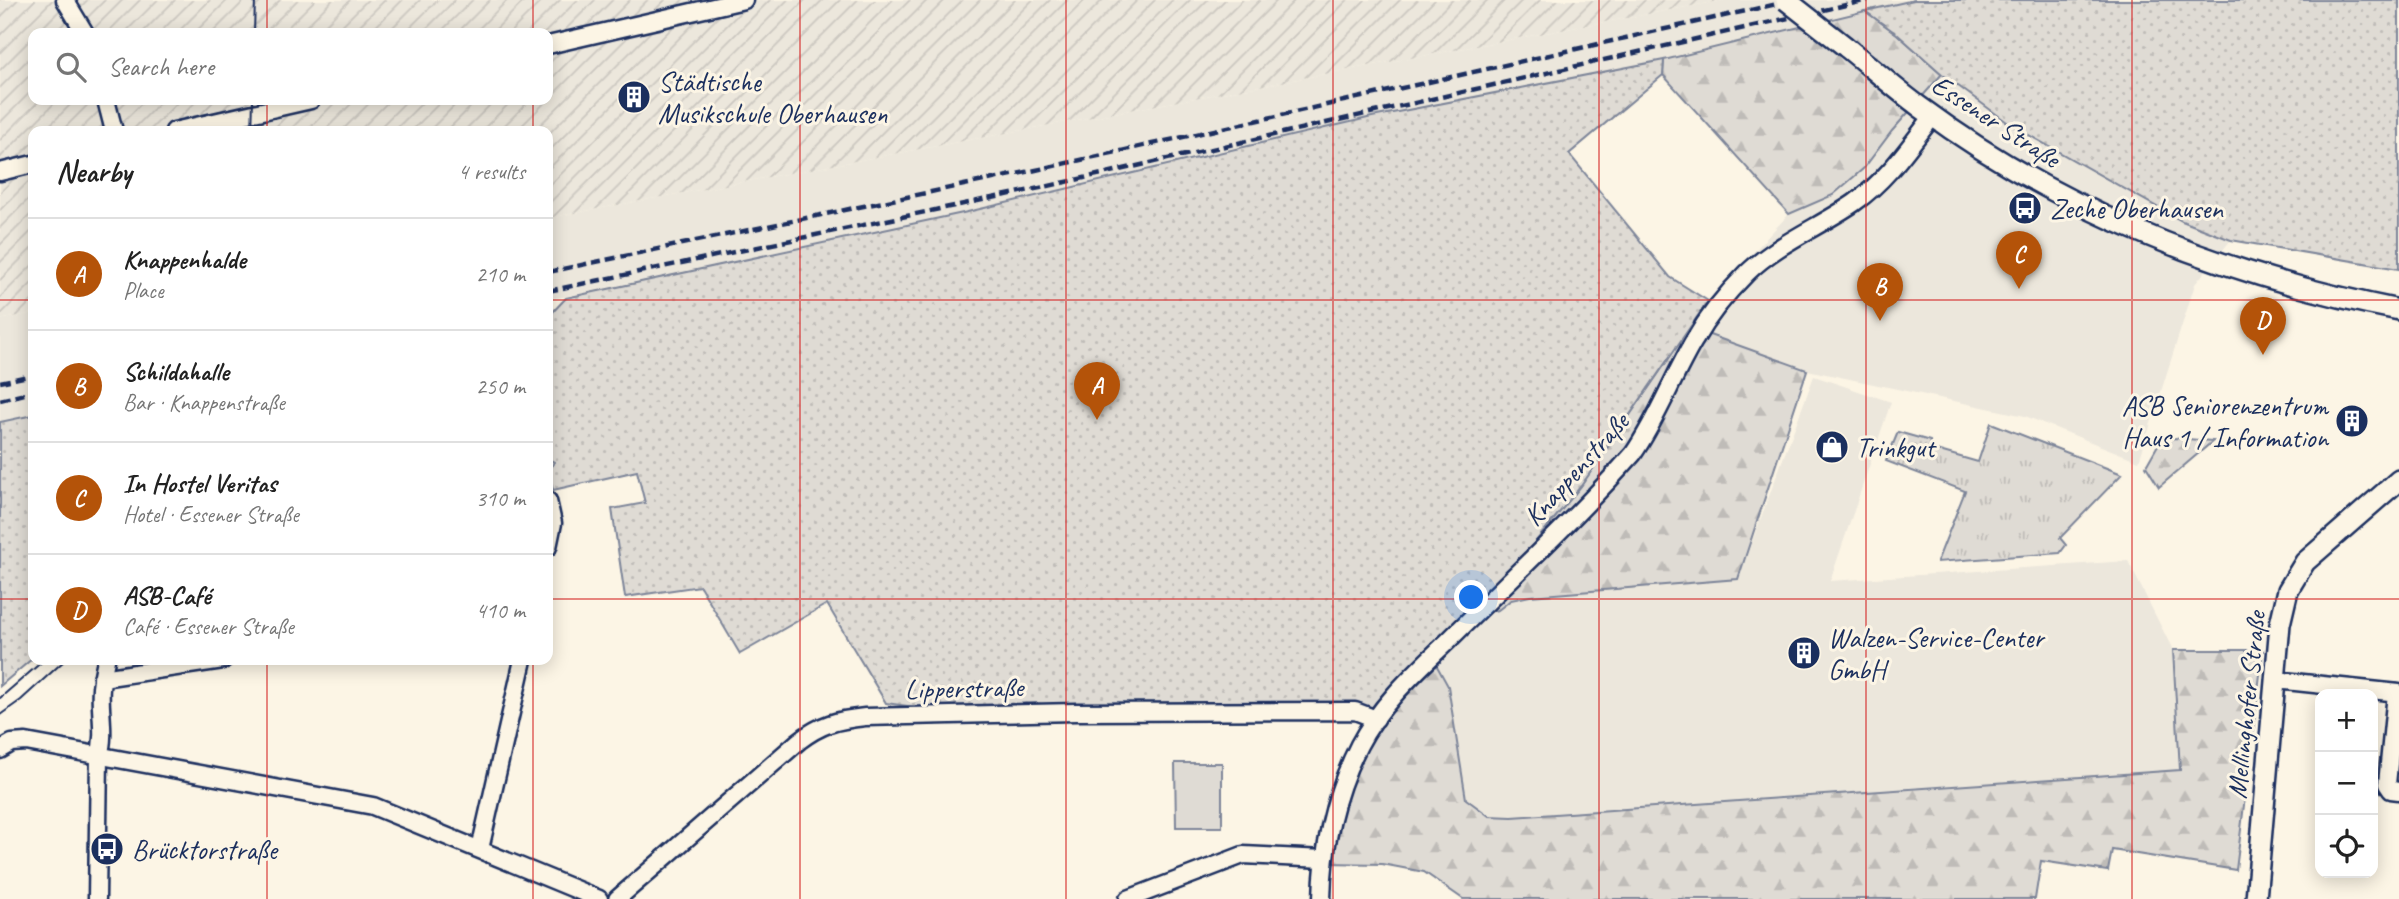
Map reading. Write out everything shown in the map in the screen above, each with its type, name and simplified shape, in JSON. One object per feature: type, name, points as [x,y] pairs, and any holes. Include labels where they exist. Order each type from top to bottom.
[{"type":"main road","name":"Essener Straße","points":[[1786,0],[1933,116],[2037,182],[2083,206],[2193,255],[2302,289],[2399,310]]},
{"type":"main road","name":"Mellinghofer Straße","points":[[2256,899],[2282,608],[2294,576],[2314,553],[2399,480]]},
{"type":"street","points":[[65,0],[82,28]]},
{"type":"street","points":[[553,44],[744,0]]},
{"type":"street","points":[[107,105],[113,126]]},
{"type":"street","points":[[196,126],[289,105]]},
{"type":"street","name":"Knappenstraße","points":[[1322,899],[1324,859],[1331,820],[1342,783],[1359,745],[1376,719],[1425,662],[1633,454],[1706,321],[1747,273],[1788,241],[1854,203],[1876,186],[1933,116]]},
{"type":"street","points":[[0,172],[28,165]]},
{"type":"street","points":[[97,899],[92,755],[102,744],[101,700],[105,665]]},
{"type":"street","points":[[102,678],[189,665]]},
{"type":"street","points":[[480,849],[522,665]]},
{"type":"street","points":[[2275,680],[2398,693],[2387,784],[2391,790],[2399,792]]},
{"type":"street","name":"Lipperstraße","points":[[617,899],[799,741],[817,728],[840,720],[865,717],[1076,712],[1355,711],[1376,719]]},
{"type":"street","points":[[0,750],[12,743],[26,742],[373,806],[599,899]]},
{"type":"street","points":[[1136,897],[1244,855],[1324,859]]},
{"type":"shaded area","points":[[0,0],[1724,0],[553,217],[553,126],[28,126],[28,314],[0,320]]},
{"type":"shaded area","points":[[1724,0],[1914,0],[1664,60],[1372,117],[963,213],[553,299],[553,217]]},
{"type":"shaded area","points":[[1942,74],[2011,125],[2182,221],[2231,240],[2195,284],[2139,461],[2025,416],[1807,370],[1690,328],[1708,301],[1789,214],[1808,205],[1865,168],[1892,131]]},
{"type":"shaded area","points":[[28,314],[28,416],[0,422],[0,320]]},
{"type":"shaded area","points":[[1814,376],[1891,402],[1830,581],[2128,561],[2173,650],[2180,770],[1512,817],[1489,816],[1466,799],[1448,686],[1432,657],[1471,615],[1498,610],[1511,600],[1530,596],[1738,579]]},
{"type":"green space","points":[[1914,0],[2399,0],[2399,269],[2231,240],[2182,221],[2011,125],[1942,74],[1897,34],[1865,11]]},
{"type":"green space","points":[[1865,11],[1897,34],[1942,74],[1864,168],[1833,195],[1789,214],[1663,75],[1664,60]]},
{"type":"green space","points":[[1664,60],[1663,75],[1569,154],[1670,277],[1708,301],[1581,486],[1527,552],[1376,717],[971,715],[886,703],[827,604],[740,654],[700,586],[625,597],[612,509],[645,503],[637,471],[553,490],[553,312],[566,298],[963,213],[1372,117]]},
{"type":"green space","points":[[1690,328],[1807,370],[1738,579],[1530,596],[1511,600],[1498,610],[1471,615],[1581,486]]},
{"type":"green space","points":[[28,416],[28,662],[0,686],[0,422]]},
{"type":"green space","points":[[1991,423],[2122,474],[2060,538],[2066,545],[2060,553],[1937,562],[1965,491],[1886,461],[1898,432],[1930,441],[1929,448],[1978,462]]},
{"type":"green space","points":[[2174,438],[2213,441],[2159,487],[2146,466],[2159,443]]},
{"type":"green space","points":[[2173,650],[2263,650],[2236,870],[2112,850],[2108,871],[2041,861],[2035,899],[1463,899],[1424,872],[1382,864],[1326,863],[1354,756],[1432,657],[1448,686],[1466,799],[1489,816],[1512,817],[2180,770]]},
{"type":"green space","points":[[1175,763],[1222,763],[1222,827],[1176,827]]},
{"type":"tram line","points":[[254,28],[255,0]]},
{"type":"tram line","points":[[252,126],[253,105]]},
{"type":"tram line","points":[[0,698],[38,665]]},
{"type":"tram line","points":[[0,715],[60,665]]},
{"type":"railway","points":[[553,271],[1036,170],[1795,0]]},
{"type":"railway","points":[[553,290],[1040,188],[1868,0]]},
{"type":"railway","points":[[0,382],[28,376]]},
{"type":"railway","points":[[0,400],[28,393]]},
{"type":"place","name":"Städtische Musikschule Oberhausen","points":[[634,97]]},
{"type":"place","name":"Zeche Oberhausen","points":[[2025,208]]},
{"type":"place","name":"In Hostel Veritas","points":[[2019,289]]},
{"type":"place","name":"Schildahalle","points":[[1880,321]]},
{"type":"place","name":"ASB-Café","points":[[2263,355]]},
{"type":"place","name":"Knappenhalde","points":[[1097,420]]},
{"type":"place","name":"ASB Seniorenzentrum Haus 1 / Information","points":[[2352,421]]},
{"type":"place","name":"Trinkgut","points":[[1832,447]]},
{"type":"place","name":"Walzen-Service-Center GmbH","points":[[1804,653]]},
{"type":"place","name":"Brücktorstraße","points":[[107,849]]}]
